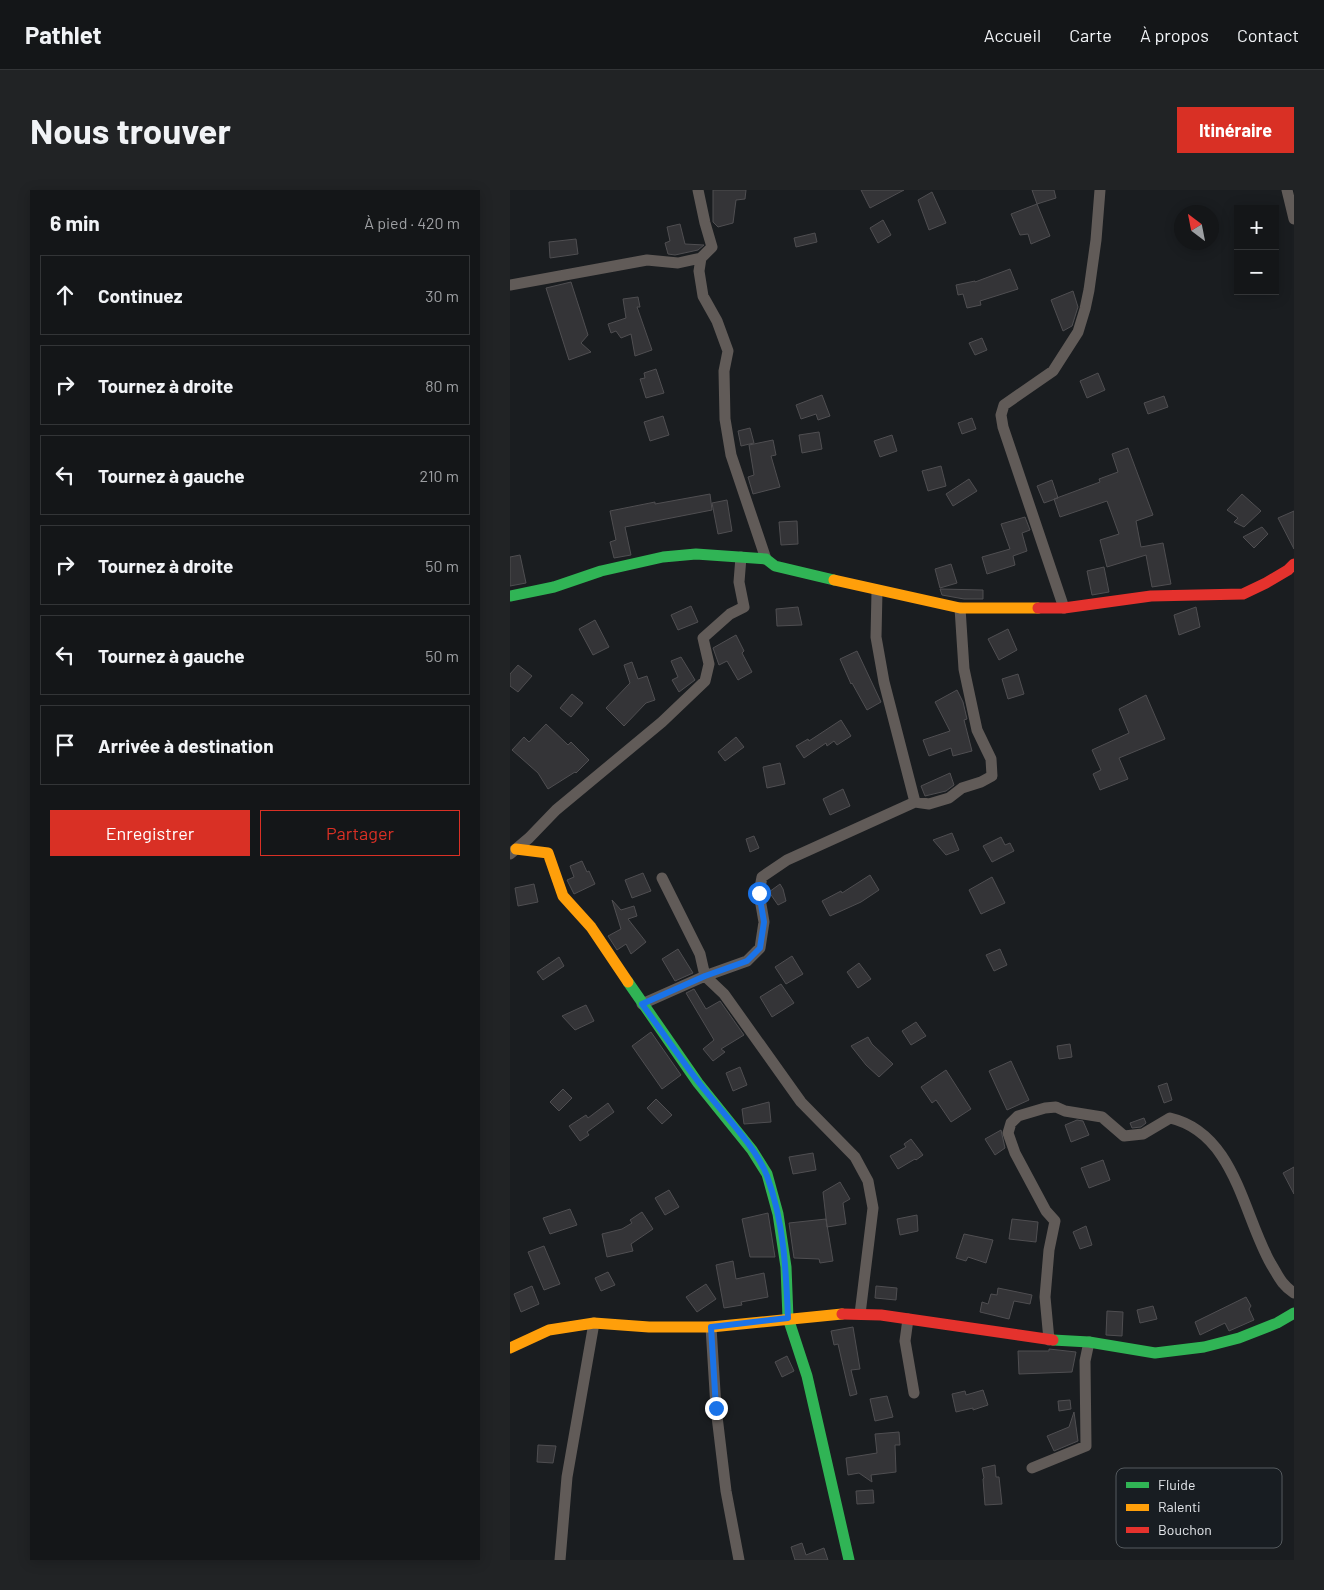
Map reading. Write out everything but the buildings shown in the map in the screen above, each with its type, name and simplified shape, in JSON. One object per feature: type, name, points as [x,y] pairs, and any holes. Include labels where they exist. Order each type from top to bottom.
[{"type":"street","points":[[698,190],[712,246],[701,258],[699,271],[703,296],[717,321],[728,351],[724,371],[725,420],[732,455],[766,559]]},
{"type":"street","points":[[1064,608],[1003,427],[1001,416],[1004,405],[1053,371],[1078,332],[1089,290],[1100,190]]},
{"type":"street","points":[[1287,190],[1294,219]]},
{"type":"street","points":[[510,285],[647,260],[678,263],[701,258]]},
{"type":"street","points":[[510,596],[554,587],[601,571],[663,557],[696,554],[766,559],[775,566],[877,591],[960,608],[1064,608],[1151,596],[1243,594],[1266,583],[1288,570],[1294,564]]},
{"type":"street","points":[[513,852],[556,810],[662,722],[705,681],[709,664],[703,638],[730,614],[744,607],[739,582],[741,557]]},
{"type":"street","points":[[877,591],[876,637],[884,682],[915,802]]},
{"type":"street","points":[[642,1004],[705,976],[747,961],[760,948],[764,922],[759,893],[762,877],[787,860],[915,802],[929,804],[949,798],[962,788],[992,776],[991,759],[977,730],[964,669],[960,608]]},
{"type":"street","points":[[513,852],[548,854],[562,896],[591,927],[698,1083],[752,1150],[767,1174],[778,1214],[786,1267],[788,1318],[807,1376],[849,1560]]},
{"type":"street","points":[[662,878],[700,954],[705,976],[724,994],[801,1102],[855,1157],[868,1181],[873,1208],[860,1314]]},
{"type":"street","points":[[1049,1340],[1045,1297],[1049,1250],[1055,1221],[1046,1211],[1030,1184],[1008,1133],[1011,1123],[1018,1116],[1045,1108],[1056,1107],[1065,1111],[1102,1116],[1124,1136],[1143,1134],[1170,1118],[1184,1121],[1201,1132],[1218,1151],[1243,1195],[1263,1250],[1283,1285],[1294,1293]]},
{"type":"street","points":[[510,1348],[549,1330],[594,1323],[649,1328],[711,1327],[788,1318],[860,1314],[881,1315],[1049,1340],[1089,1342],[1155,1352],[1204,1347],[1247,1335],[1278,1323],[1294,1314]]},
{"type":"street","points":[[908,1319],[905,1341],[914,1393]]},
{"type":"street","points":[[560,1560],[567,1477],[594,1323]]},
{"type":"street","points":[[711,1327],[716,1408],[726,1491],[739,1560]]},
{"type":"street","points":[[1032,1468],[1086,1446],[1085,1361],[1089,1342]]},
{"type":"traffic: fast","points":[[510,596],[554,587],[601,571],[663,557],[696,554],[766,559],[775,566],[834,580]]},
{"type":"traffic: fast","points":[[628,982],[698,1083],[752,1150],[767,1174],[778,1214],[786,1267],[788,1318],[807,1376],[849,1560]]},
{"type":"traffic: fast","points":[[1053,1340],[1089,1342],[1155,1353],[1204,1347],[1239,1338],[1277,1323],[1294,1313]]},
{"type":"traffic: slow","points":[[834,580],[960,608],[1038,608]]},
{"type":"traffic: slow","points":[[516,849],[548,853],[563,896],[591,927],[628,982]]},
{"type":"traffic: slow","points":[[510,1348],[549,1330],[594,1323],[649,1327],[711,1327],[842,1314]]},
{"type":"traffic: jam","points":[[1038,608],[1064,608],[1151,596],[1243,594],[1266,583],[1288,570],[1294,564]]},
{"type":"traffic: jam","points":[[842,1314],[881,1315],[1053,1340]]},
{"type":"route","points":[[716,1408],[711,1327],[788,1318],[786,1267],[778,1214],[767,1174],[752,1150],[698,1083],[642,1004],[705,976],[747,961],[760,948],[764,922],[759,893]]}]
